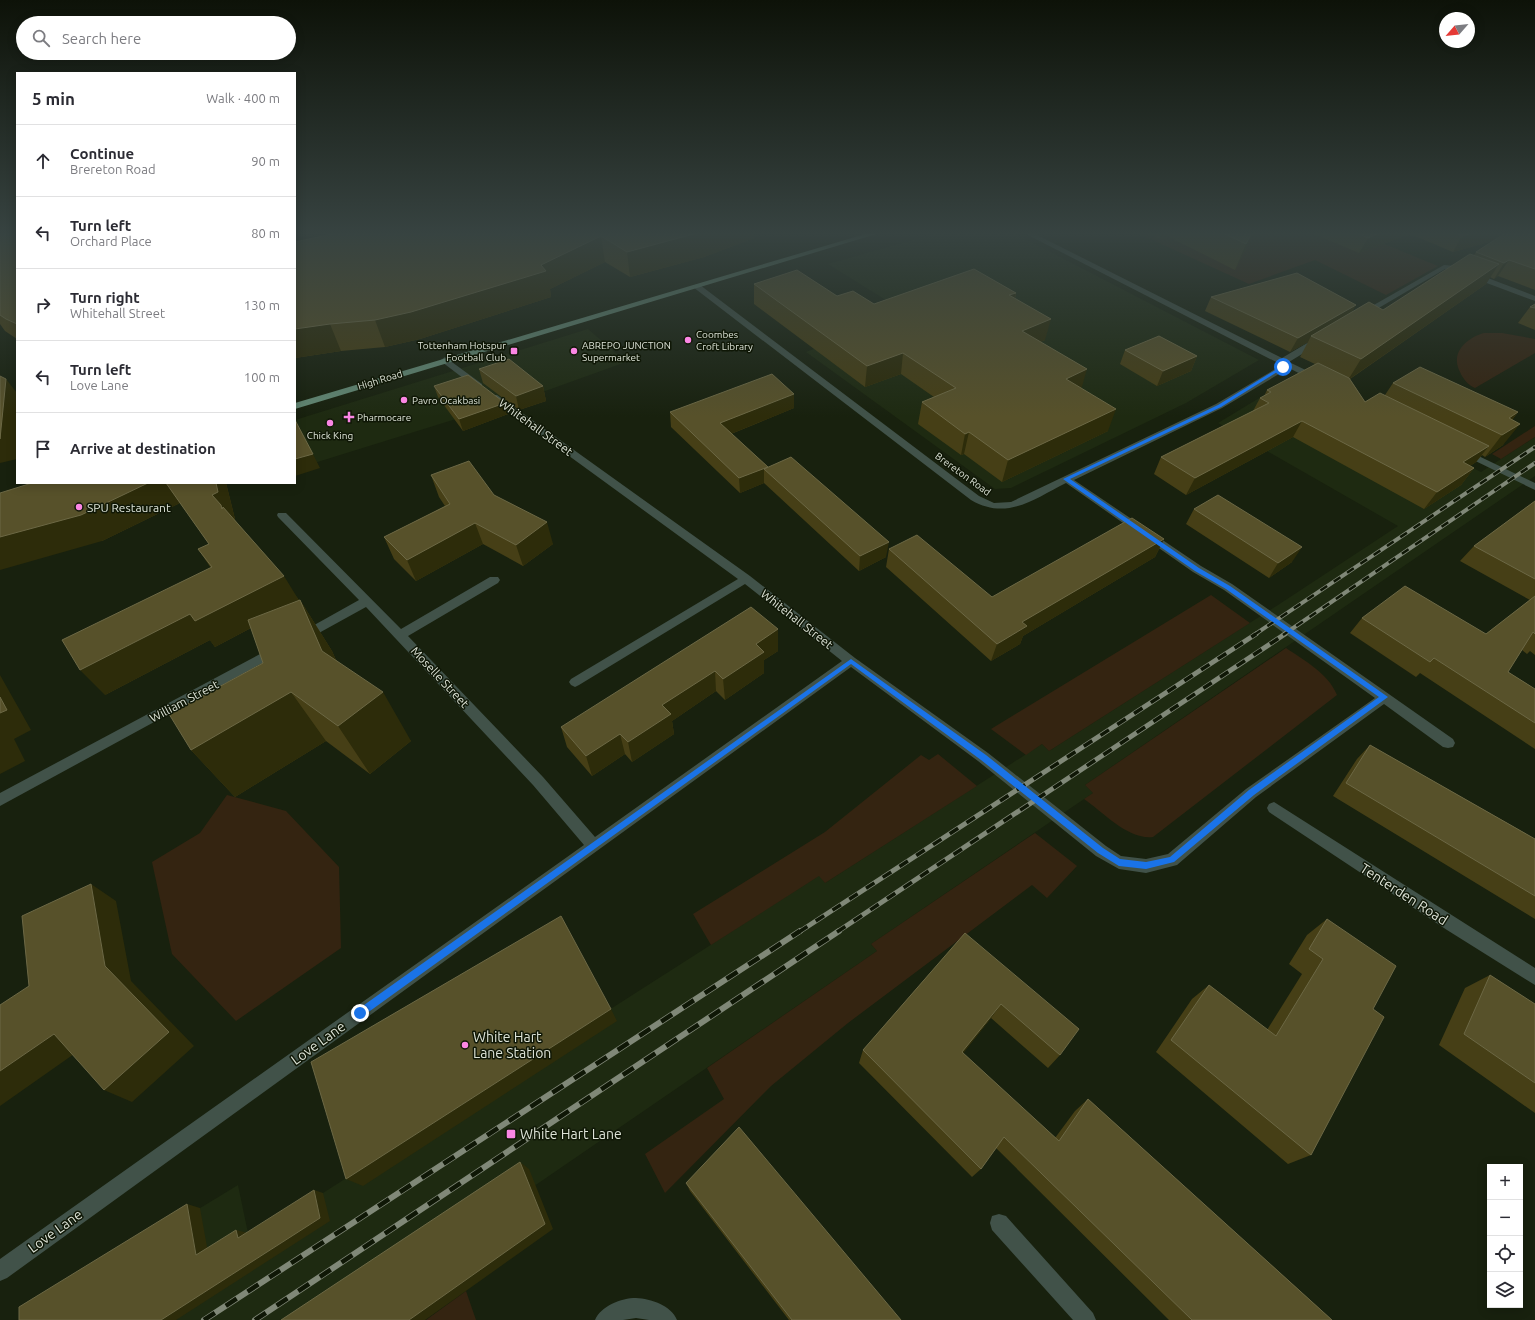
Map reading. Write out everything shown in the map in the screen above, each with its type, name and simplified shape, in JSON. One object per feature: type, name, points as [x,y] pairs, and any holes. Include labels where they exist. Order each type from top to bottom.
[{"type":"main road","name":"High Road","points":[[296,406],[445,360],[674,294]]},
{"type":"street","name":"Brereton Road","points":[[706,294],[985,505],[1006,507],[1220,406],[1324,337]]},
{"type":"street","points":[[1147,294],[1324,382]]},
{"type":"street","points":[[1354,319],[1398,294]]},
{"type":"street","points":[[1521,294],[1535,299]]},
{"type":"street","name":"Whitehall Street","points":[[445,360],[516,414],[746,579],[851,661],[983,757],[1101,851],[1119,862],[1146,866],[1172,860],[1252,793],[1384,697]]},
{"type":"street","points":[[1453,446],[1535,487]]},
{"type":"street","points":[[1066,479],[1197,569],[1228,587],[1448,743]]},
{"type":"street","name":"Moselle Street","points":[[282,514],[400,635],[538,781],[594,845]]},
{"type":"street","points":[[575,682],[746,579]]},
{"type":"street","points":[[400,635],[494,580]]},
{"type":"street","name":"William Street","points":[[0,800],[367,601]]},
{"type":"street","name":"Love Lane","points":[[0,1270],[851,661]]},
{"type":"street","name":"Tenterden Road","points":[[1274,808],[1452,925],[1535,977]]},
{"type":"street","points":[[999,1223],[1086,1320]]},
{"type":"street","points":[[605,1320],[625,1309],[642,1308],[662,1315],[668,1320]]},
{"type":"shaded area","points":[[875,294],[1131,294],[1259,360],[1186,403],[1011,488],[995,489],[806,352],[905,312]]},
{"type":"shaded area","points":[[588,329],[626,362],[537,394],[296,469],[296,420]]},
{"type":"shaded area","points":[[1484,333],[1502,333],[1535,339],[1535,353],[1475,388],[1472,387],[1463,377],[1457,365],[1457,359],[1458,353],[1466,343],[1477,335]]},
{"type":"shaded area","points":[[1303,382],[1481,472],[1535,437],[1535,476],[1085,785],[1093,793],[871,944],[877,951],[339,1320],[37,1320],[36,1308],[238,1185],[248,1233],[323,1193],[820,875],[825,883],[1042,744],[1049,751],[1278,605],[1398,526],[1218,423],[1279,386]]},
{"type":"shaded area","points":[[1535,426],[1535,437],[1501,459],[1492,454]]},
{"type":"shaded area","points":[[1211,595],[1250,623],[1049,751],[1042,744],[1026,755],[991,729]]},
{"type":"shaded area","points":[[1286,648],[1322,674],[1333,687],[1337,695],[1153,837],[1144,837],[1125,830],[1084,799],[1093,793],[1085,785]]},
{"type":"shaded area","points":[[938,754],[977,786],[825,883],[819,876],[711,945],[693,914],[825,832],[921,755],[929,760]]},
{"type":"shaded area","points":[[227,795],[286,811],[339,867],[341,948],[236,1021],[172,954],[152,862],[200,833]]},
{"type":"shaded area","points":[[1035,833],[1077,866],[1047,898],[1032,885],[848,1023],[771,1086],[665,1193],[645,1154],[724,1099],[707,1068],[877,951],[871,944]]},
{"type":"shaded area","points":[[466,1291],[476,1320],[426,1320]]},
{"type":"building","points":[[0,294],[16,294],[16,324],[0,315]]},
{"type":"building","points":[[296,294],[472,294],[411,312],[375,320],[296,329]]},
{"type":"building","points":[[767,294],[833,294],[837,296],[845,294],[857,294],[874,304],[904,294],[1014,294],[1009,295],[1051,319],[1022,331],[1087,369],[1066,379],[1116,409],[1008,460],[969,432],[965,434],[922,402],[956,388],[903,353],[867,366]]},
{"type":"building","points":[[1223,294],[1335,294],[1356,305],[1298,338],[1211,297]]},
{"type":"building","points":[[1408,294],[1456,294],[1361,359],[1311,336],[1369,302],[1383,310]]},
{"type":"building","points":[[1159,336],[1197,356],[1163,371],[1125,350]]},
{"type":"building","points":[[509,359],[543,386],[516,396],[479,369]]},
{"type":"building","points":[[1318,363],[1349,378],[1365,402],[1380,393],[1489,446],[1463,462],[1474,468],[1437,492],[1302,421],[1195,478],[1161,457],[1269,403],[1260,398],[1271,392],[1267,390]]},
{"type":"building","points":[[1420,367],[1518,412],[1509,418],[1520,424],[1502,435],[1393,383]]},
{"type":"building","points":[[772,374],[794,394],[720,423],[768,467],[739,478],[670,412]]},
{"type":"building","points":[[468,375],[505,403],[459,419],[434,386]]},
{"type":"building","points":[[0,376],[6,379],[0,439]]},
{"type":"building","points":[[296,422],[313,454],[296,459]]},
{"type":"building","points":[[791,457],[889,542],[860,556],[764,469]]},
{"type":"building","points":[[469,461],[494,495],[547,522],[516,545],[475,523],[407,560],[384,537],[450,504],[431,475]]},
{"type":"building","points":[[29,484],[146,484],[81,515],[0,537],[0,493]]},
{"type":"building","points":[[167,484],[216,484],[218,492],[212,495],[221,505],[222,509],[223,507],[284,576],[195,621],[190,614],[80,670],[62,640],[212,567],[198,549],[209,544]]},
{"type":"building","points":[[1218,495],[1302,547],[1278,563],[1194,509]]},
{"type":"building","points":[[1535,501],[1535,579],[1474,546]]},
{"type":"building","points":[[1132,518],[1164,539],[1022,622],[1027,626],[997,644],[889,549],[917,535],[992,597]]},
{"type":"building","points":[[1405,586],[1486,634],[1535,596],[1535,634],[1533,632],[1508,672],[1535,689],[1535,723],[1434,658],[1430,662],[1362,618]]},
{"type":"building","points":[[300,600],[322,651],[383,692],[338,726],[291,692],[191,750],[169,714],[263,663],[248,620]]},
{"type":"building","points":[[751,607],[778,629],[756,644],[764,652],[723,679],[715,671],[662,705],[671,714],[628,742],[620,734],[586,756],[561,727]]},
{"type":"building","points":[[0,697],[7,710],[0,713]]},
{"type":"building","points":[[1370,745],[1535,839],[1535,896],[1346,783]]},
{"type":"building","points":[[91,884],[105,966],[169,1032],[104,1090],[54,1034],[0,1071],[0,1005],[29,986],[22,916]]},
{"type":"building","name":"White Hart Lane Station","points":[[561,916],[611,1009],[346,1179],[311,1062]]},
{"type":"building","points":[[1327,919],[1396,966],[1373,1009],[1384,1017],[1311,1155],[1171,1040],[1209,985],[1276,1036],[1323,959],[1309,949]]},
{"type":"building","points":[[965,933],[1079,1029],[1060,1055],[1001,1004],[962,1052],[1059,1141],[1088,1099],[1332,1320],[1192,1320],[1004,1137],[981,1169],[863,1050]]},
{"type":"building","points":[[1490,975],[1535,1004],[1535,1083],[1464,1034]]},
{"type":"building","points":[[739,1127],[901,1320],[792,1320],[686,1183]]},
{"type":"building","points":[[520,1162],[545,1224],[409,1320],[281,1320]]},
{"type":"building","points":[[314,1190],[320,1218],[161,1320],[19,1320],[19,1307],[187,1204],[196,1255],[236,1230],[238,1238]]},
{"type":"railway","points":[[1254,635],[1535,447]]},
{"type":"railway","points":[[1283,635],[1535,463]]},
{"type":"railway","points":[[799,932],[1256,634]]},
{"type":"railway","points":[[837,932],[1285,634]]},
{"type":"railway","points":[[204,1320],[800,931]]},
{"type":"railway","points":[[255,1320],[839,931]]},
{"type":"place","name":"Coombes Croft Library","points":[[688,340]]},
{"type":"place","name":"Tottenham Hotspur Football Club","points":[[514,351]]},
{"type":"place","name":"ABREPO JUNCTION Supermarket","points":[[574,351]]},
{"type":"place","name":"Pavro Ocakbasi","points":[[404,400]]},
{"type":"place","name":"Pharmocare","points":[[349,417]]},
{"type":"place","name":"Chick King","points":[[330,423]]},
{"type":"place","name":"SPU Restaurant","points":[[79,507]]},
{"type":"place","name":"White Hart Lane Station","points":[[465,1045]]},
{"type":"place","name":"White Hart Lane","points":[[511,1134]]},
{"type":"route","points":[[360,1013],[851,661],[983,757],[1101,851],[1119,862],[1146,866],[1172,860],[1252,793],[1384,697],[1228,587],[1197,569],[1066,479],[1220,406],[1283,367]]}]
